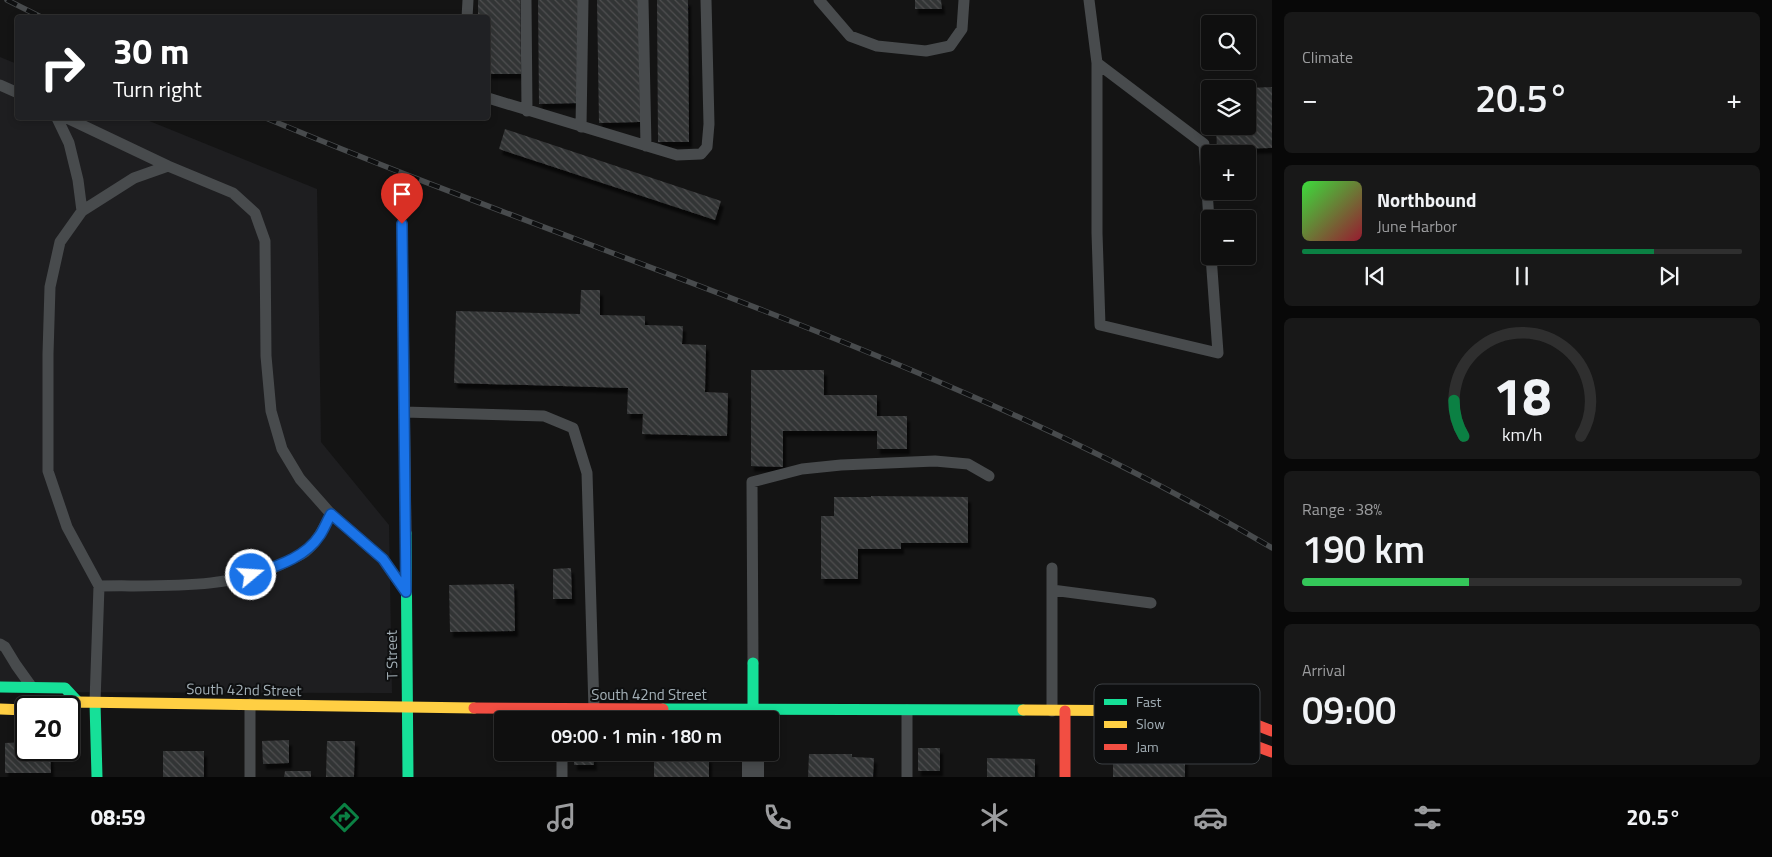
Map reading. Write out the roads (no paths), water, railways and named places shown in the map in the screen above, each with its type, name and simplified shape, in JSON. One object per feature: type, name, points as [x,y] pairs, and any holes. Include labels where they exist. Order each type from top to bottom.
[{"type":"street","name":"T Street","points":[[406,533],[408,777]]},
{"type":"street","points":[[753,663],[753,711]]},
{"type":"street","name":"South 42nd Street","points":[[0,687],[65,688],[69,696]]},
{"type":"street","points":[[95,703],[96,777]]},
{"type":"street","name":"South 42nd Street","points":[[80,704],[250,704],[494,712]]},
{"type":"street","points":[[0,709],[15,710]]},
{"type":"street","name":"South 42nd Street","points":[[583,711],[594,709],[647,711]]},
{"type":"street","name":"South 42nd Street","points":[[779,714],[907,710],[1094,711]]},
{"type":"street","points":[[1065,711],[1065,777]]},
{"type":"street","points":[[1260,725],[1272,731]]},
{"type":"street","name":"South 42nd Street","points":[[1260,748],[1272,752]]},
{"type":"street","points":[[753,761],[753,777]]},
{"type":"lane","points":[[467,15],[468,0]]},
{"type":"lane","points":[[526,0],[527,111]]},
{"type":"lane","points":[[581,127],[583,0]]},
{"type":"lane","points":[[643,0],[646,146]]},
{"type":"lane","points":[[490,99],[677,155],[701,154],[707,147],[709,124],[706,0]]},
{"type":"lane","points":[[819,0],[850,36],[877,46],[926,50],[950,46],[962,29],[964,0]]},
{"type":"lane","points":[[1089,0],[1097,63],[1097,233],[1100,325],[1218,353],[1212,265]]},
{"type":"lane","points":[[1097,63],[1204,144],[1208,210]]},
{"type":"lane","points":[[0,85],[15,92]]},
{"type":"lane","points":[[58,120],[69,143],[78,180],[82,211]]},
{"type":"lane","points":[[71,120],[168,166],[233,193],[255,213],[265,240],[266,356],[271,411],[282,449],[300,479],[331,514],[383,559],[406,592]]},
{"type":"lane","points":[[95,703],[99,586],[67,527],[48,471],[50,287],[60,242],[82,211],[134,178],[168,166]]},
{"type":"lane","points":[[402,224],[406,533]]},
{"type":"lane","points":[[404,412],[544,416],[573,428],[587,473],[594,709]]},
{"type":"lane","points":[[753,663],[752,482],[802,469],[841,465],[935,461],[968,464],[989,476]]},
{"type":"lane","points":[[99,586],[203,584],[238,579],[277,566],[305,552],[320,535],[331,514]]},
{"type":"lane","points":[[1052,568],[1052,711]]},
{"type":"lane","points":[[1052,590],[1151,603]]},
{"type":"lane","points":[[0,644],[6,647],[32,687]]},
{"type":"lane","points":[[250,704],[250,777]]},
{"type":"lane","points":[[907,710],[907,777]]},
{"type":"lane","points":[[562,761],[562,777]]},
{"type":"railway","points":[[7,0],[37,15]]},
{"type":"railway","points":[[271,120],[904,367],[1029,422],[1152,482],[1272,548]]}]
